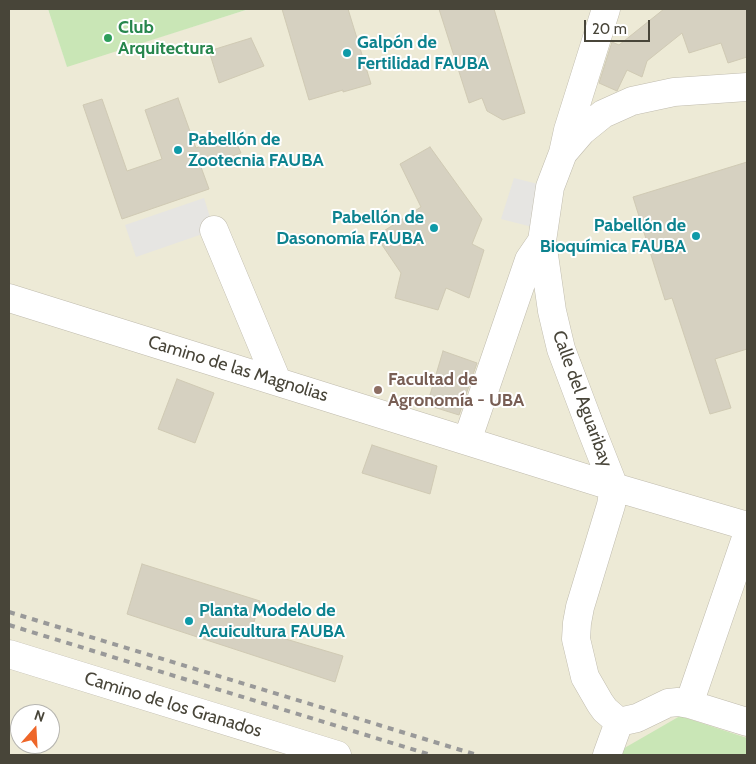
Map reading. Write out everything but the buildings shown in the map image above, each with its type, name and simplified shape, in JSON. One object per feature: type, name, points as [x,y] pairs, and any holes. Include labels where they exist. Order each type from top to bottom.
[{"type":"lane","name":"Calle del Aguaribay","points":[[606,9],[568,130],[563,153],[550,188],[542,241],[552,311],[561,349],[614,487],[611,505],[580,607],[576,623],[576,639],[585,676],[605,710],[618,722]]},
{"type":"lane","points":[[563,153],[582,131],[603,114],[632,101],[674,92],[747,87]]},
{"type":"lane","points":[[214,230],[277,382]]},
{"type":"lane","points":[[467,440],[529,260],[542,241]]},
{"type":"lane","name":"Camino de las Magnolias","points":[[9,298],[614,487],[747,526]]},
{"type":"lane","points":[[689,704],[747,534]]},
{"type":"lane","name":"Camino de los Granados","points":[[9,654],[337,755]]},
{"type":"lane","points":[[608,755],[618,722],[637,718],[668,703],[689,704],[747,722]]},
{"type":"shaded area","name":"Facultad de Agronomía - UBA","points":[[9,9],[48,9],[67,66],[249,9],[747,9],[747,755],[9,755]]},
{"type":"shaded area","points":[[514,178],[550,187],[544,230],[501,219]]},
{"type":"shaded area","points":[[204,198],[214,230],[136,257],[125,225]]},
{"type":"green space","name":"Club Arquitectura","points":[[48,9],[249,9],[67,67]]},
{"type":"green space","points":[[680,716],[747,738],[747,755],[618,755],[621,750]]},
{"type":"railway","points":[[9,612],[477,755]]},
{"type":"railway","points":[[9,625],[431,755]]},
{"type":"place","name":"Club Arquitectura","points":[[108,38]]},
{"type":"place","name":"Galpón de Fertilidad FAUBA","points":[[347,53]]},
{"type":"place","name":"Pabellón de Zootecnia FAUBA","points":[[178,150]]},
{"type":"place","name":"Pabellón de Dasonomía FAUBA","points":[[434,228]]},
{"type":"place","name":"Pabellón de Bioquímica FAUBA","points":[[696,236]]},
{"type":"place","name":"Facultad de Agronomía - UBA","points":[[378,390]]},
{"type":"place","name":"Planta Modelo de Acuicultura FAUBA","points":[[189,621]]}]
